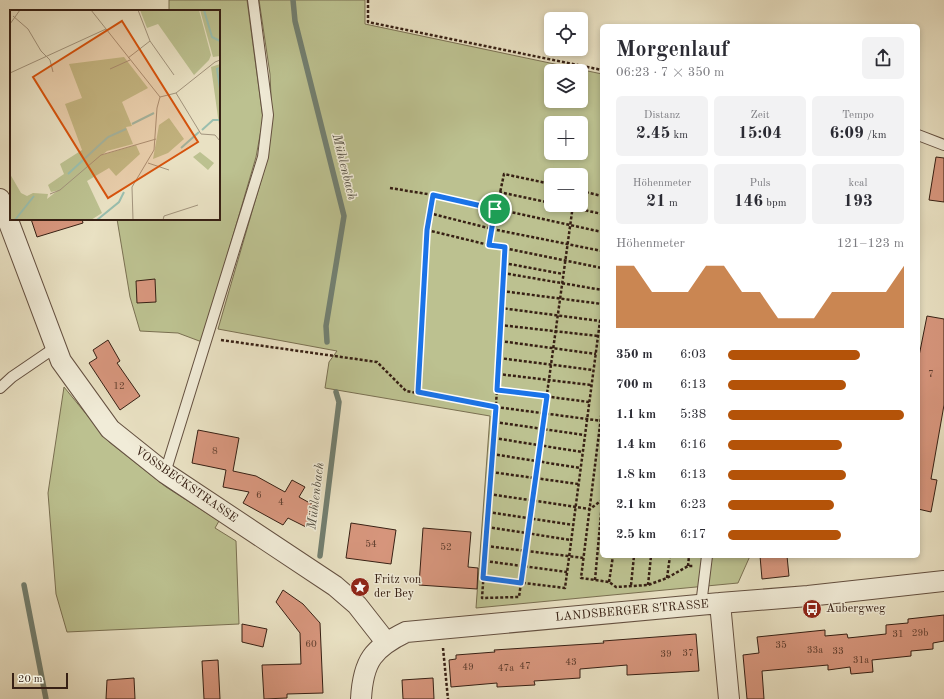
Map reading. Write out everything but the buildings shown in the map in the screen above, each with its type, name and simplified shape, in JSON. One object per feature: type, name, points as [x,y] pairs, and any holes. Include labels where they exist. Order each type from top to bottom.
[{"type":"street","name":"VOSSBECKSTRASSE","points":[[0,198],[62,362],[110,429],[165,473],[335,586],[358,604],[386,642]]},
{"type":"street","name":"LANDSBERGER STRASSE","points":[[361,699],[369,660],[386,642],[406,632],[808,596],[944,581]]},
{"type":"street","points":[[710,604],[729,699]]},
{"type":"lane","points":[[165,473],[263,157],[268,115],[253,0]]},
{"type":"lane","points":[[920,136],[944,145]]},
{"type":"lane","points":[[0,388],[12,377],[56,347]]},
{"type":"lane","points":[[707,558],[705,566],[710,604]]},
{"type":"path","points":[[368,0],[368,22],[600,70]]},
{"type":"path","points":[[489,245],[495,209],[504,174],[544,183]]},
{"type":"path","points":[[390,188],[433,195],[600,232]]},
{"type":"path","points":[[499,192],[544,202]]},
{"type":"path","points":[[588,193],[600,196]]},
{"type":"path","points":[[418,392],[427,230],[433,195]]},
{"type":"path","points":[[588,210],[600,213]]},
{"type":"path","points":[[505,247],[494,438],[482,598],[519,597],[572,212]]},
{"type":"path","points":[[429,213],[492,229],[600,251]]},
{"type":"path","points":[[427,230],[489,245],[505,247],[600,268]]},
{"type":"path","points":[[504,263],[563,274]]},
{"type":"path","points":[[503,274],[600,290]]},
{"type":"path","points":[[502,292],[600,304]]},
{"type":"path","points":[[483,578],[565,588],[600,321],[501,308]]},
{"type":"path","points":[[500,325],[598,336]]},
{"type":"path","points":[[208,338],[377,362],[406,391],[496,407],[600,421]]},
{"type":"path","points":[[500,341],[596,354]]},
{"type":"path","points":[[499,358],[593,370]]},
{"type":"path","points":[[498,374],[591,385]]},
{"type":"path","points":[[497,390],[589,402]]},
{"type":"path","points":[[495,422],[584,435]]},
{"type":"path","points":[[600,429],[581,578],[609,582],[616,587],[648,585],[667,578],[688,566],[705,566]]},
{"type":"path","points":[[494,438],[582,452]]},
{"type":"path","points":[[492,454],[580,468]]},
{"type":"path","points":[[491,472],[578,484]]},
{"type":"path","points":[[489,494],[590,509],[600,503]]},
{"type":"path","points":[[488,512],[573,525]]},
{"type":"path","points":[[595,580],[600,524]]},
{"type":"path","points":[[487,527],[571,540]]},
{"type":"path","points":[[486,546],[584,558]]},
{"type":"path","points":[[609,582],[613,558]]},
{"type":"path","points":[[631,585],[634,558]]},
{"type":"path","points":[[648,585],[651,558]]},
{"type":"path","points":[[667,578],[670,558]]},
{"type":"path","points":[[688,566],[689,558]]},
{"type":"path","points":[[485,561],[567,572]]},
{"type":"path","points":[[441,628],[448,699]]},
{"type":"green space","points":[[169,0],[247,0],[263,119],[256,157],[202,342],[178,333],[140,331],[130,297],[117,220],[220,220],[220,10],[169,10]]},
{"type":"green space","points":[[259,0],[365,0],[365,24],[555,64],[544,64],[544,108],[588,108],[588,71],[600,74],[600,558],[749,558],[738,583],[476,608],[490,416],[325,388],[329,362],[337,351],[218,329],[267,160],[272,119],[270,74]]},
{"type":"green space","points":[[64,387],[109,442],[166,487],[219,521],[215,528],[236,541],[239,624],[67,632],[56,594],[48,493]]},
{"type":"waterway","name":"Mühlenbach","points":[[293,0],[295,21],[344,216],[326,326],[327,342]]},
{"type":"waterway","name":"Mühlenbach","points":[[320,556],[339,402],[336,392]]},
{"type":"waterway","points":[[24,585],[46,699]]},
{"type":"place","name":"Fritz von der Bey","points":[[360,587]]},
{"type":"place","name":"Aubergweg","points":[[812,609]]},
{"type":"route","points":[[433,195],[495,209],[489,245],[505,247],[497,390],[547,396],[521,583],[483,578],[496,407],[418,392],[427,230],[433,195]]}]
